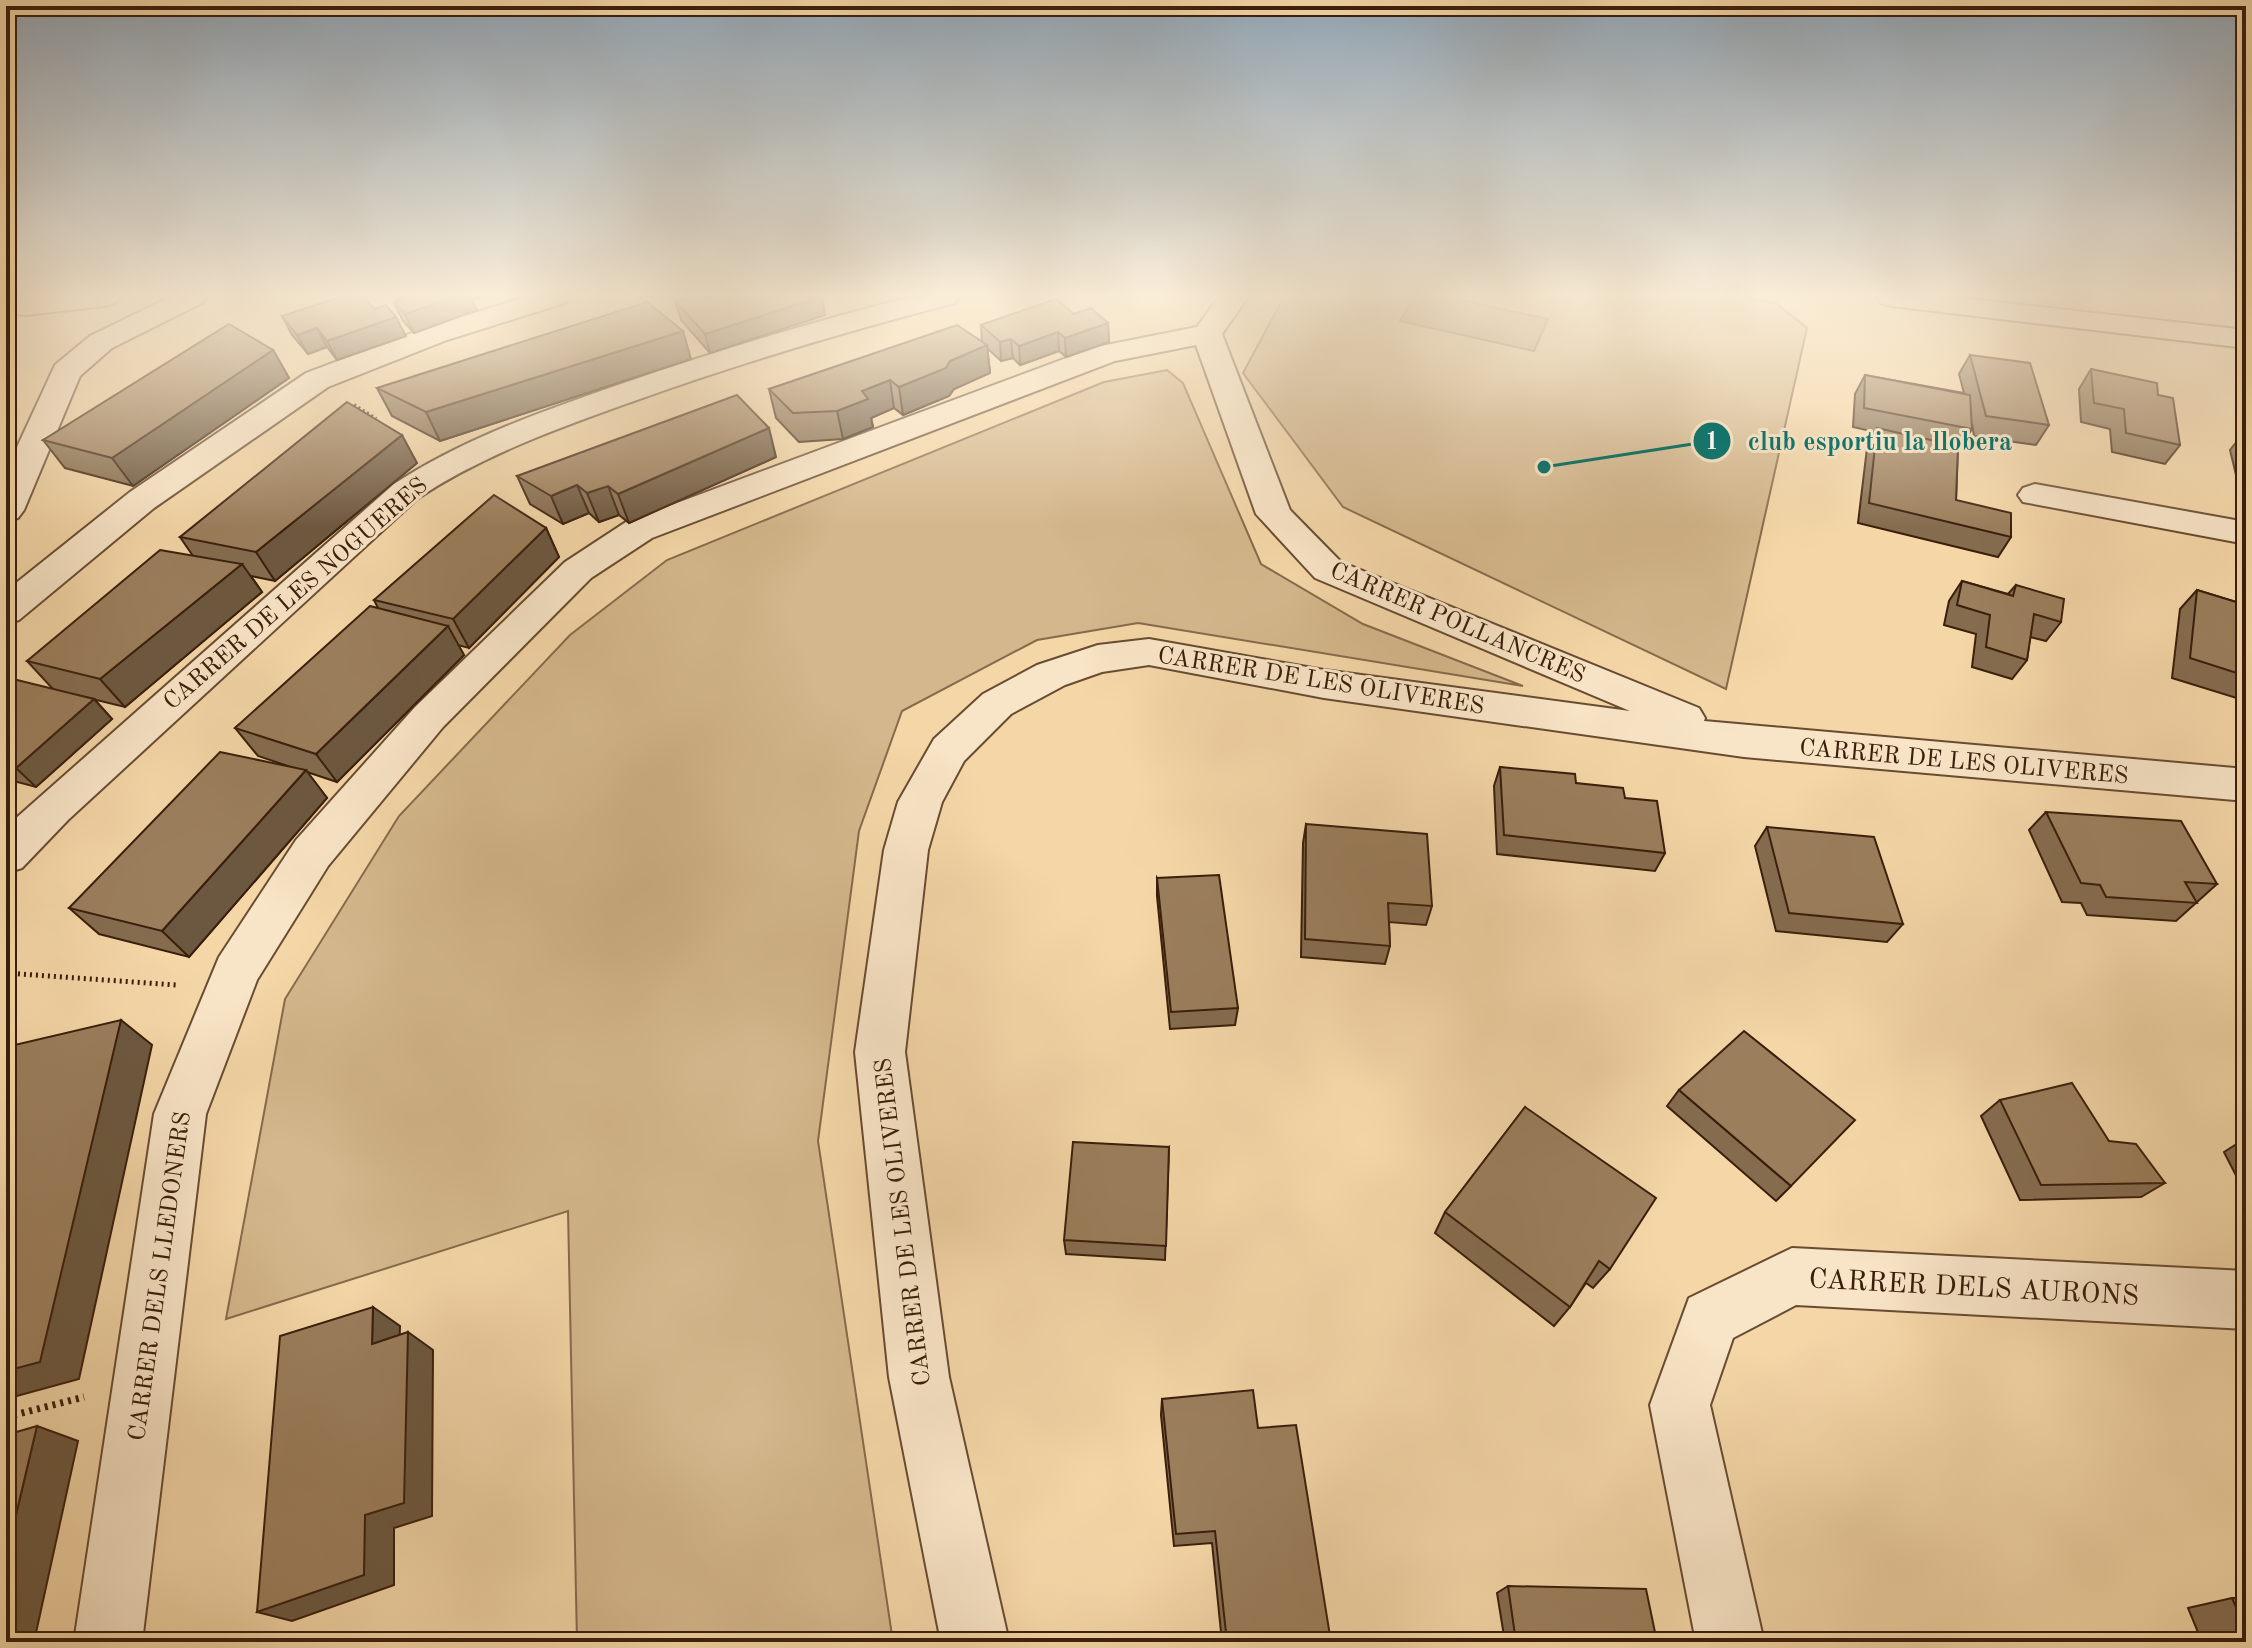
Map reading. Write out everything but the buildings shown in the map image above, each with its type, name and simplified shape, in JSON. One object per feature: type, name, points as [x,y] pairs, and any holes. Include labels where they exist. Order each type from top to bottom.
[{"type":"street","points":[[6,510],[65,374]]},
{"type":"street","points":[[6,611],[142,500],[317,380],[333,374]]},
{"type":"street","name":"CARRER DE LES NOGUERES","points":[[6,855],[53,808],[406,491],[444,464],[497,438],[677,374]]},
{"type":"street","name":"CARRER DELS LLEDONERS","points":[[108,1642],[180,1114],[236,972],[312,853],[429,717],[591,560],[639,530],[1052,374]]},
{"type":"street","name":"CARRER POLLANCRES","points":[[1222,374],[1274,514],[1328,570],[1744,742]]},
{"type":"street","points":[[2035,495],[2246,533]]},
{"type":"street","name":"CARRER DE LES OLIVERES","points":[[975,1642],[919,1377],[880,1052],[906,850],[920,802],[949,750],[997,704],[1051,675],[1098,659],[1149,652],[1324,684],[1744,742],[2246,785]]},
{"type":"street","name":"CARRER DELS AURONS","points":[[1730,1642],[1680,1405],[1710,1319],[1792,1276],[2246,1300]]},
{"type":"path","points":[[317,380],[444,464]]},
{"type":"path","points":[[6,973],[229,989]]},
{"type":"path","points":[[6,1417],[143,1382]]},
{"type":"shaded area","points":[[1146,374],[1172,374],[1183,383],[1261,564],[1363,624],[1523,686],[1138,623],[1037,640],[902,711],[859,831],[818,1141],[893,1642],[577,1642],[568,1211],[226,1319],[285,999],[399,816],[570,635],[667,560],[1104,382]]},
{"type":"shaded area","points":[[1244,374],[1797,374],[1726,689],[1343,507]]},
{"type":"place","name":"club esportiu la llobera","points":[[1544,467]]}]
